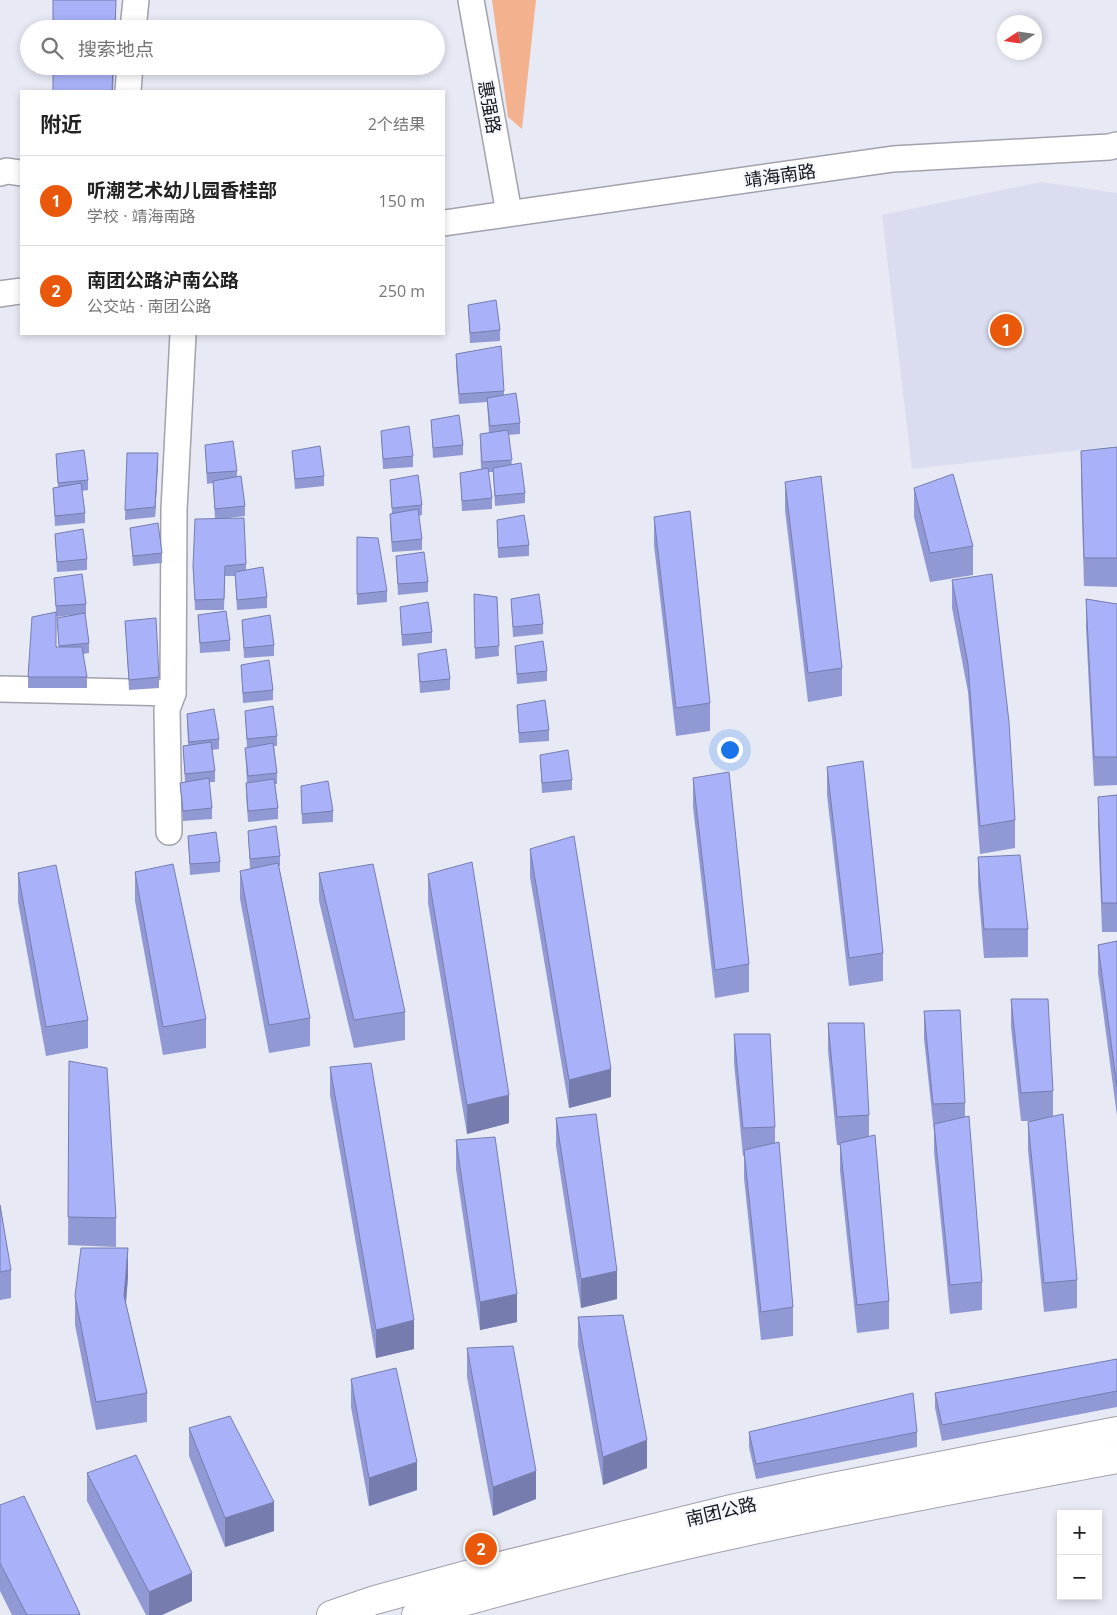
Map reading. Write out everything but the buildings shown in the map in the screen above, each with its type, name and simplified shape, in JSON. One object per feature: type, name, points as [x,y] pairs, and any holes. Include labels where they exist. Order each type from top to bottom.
[{"type":"main road","name":"南团公路","points":[[331,1615],[375,1600],[488,1569],[727,1510],[828,1488],[1117,1431]]},
{"type":"main road","name":"南团公路","points":[[416,1615],[494,1593],[733,1534],[1117,1459]]},
{"type":"street","points":[[134,20],[136,0]]},
{"type":"street","name":"惠强路","points":[[471,0],[509,213]]},
{"type":"street","points":[[128,90],[129,75]]},
{"type":"street","name":"靖海南路","points":[[445,223],[893,159],[1109,148],[1117,145]]},
{"type":"street","points":[[0,173],[7,171],[20,172]]},
{"type":"street","points":[[0,294],[20,291]]},
{"type":"street","points":[[169,832],[167,709],[173,693],[174,510],[183,335]]},
{"type":"street","points":[[0,688],[173,693]]},
{"type":"shaded area","points":[[492,0],[536,0],[522,129],[508,117]]},
{"type":"shaded area","points":[[1041,182],[1117,193],[1117,446],[912,469],[882,215]]},
{"type":"place","name":"听潮艺术幼儿园香桂部","points":[[1006,330]]},
{"type":"place","name":"南团公路沪南公路","points":[[481,1549]]}]
